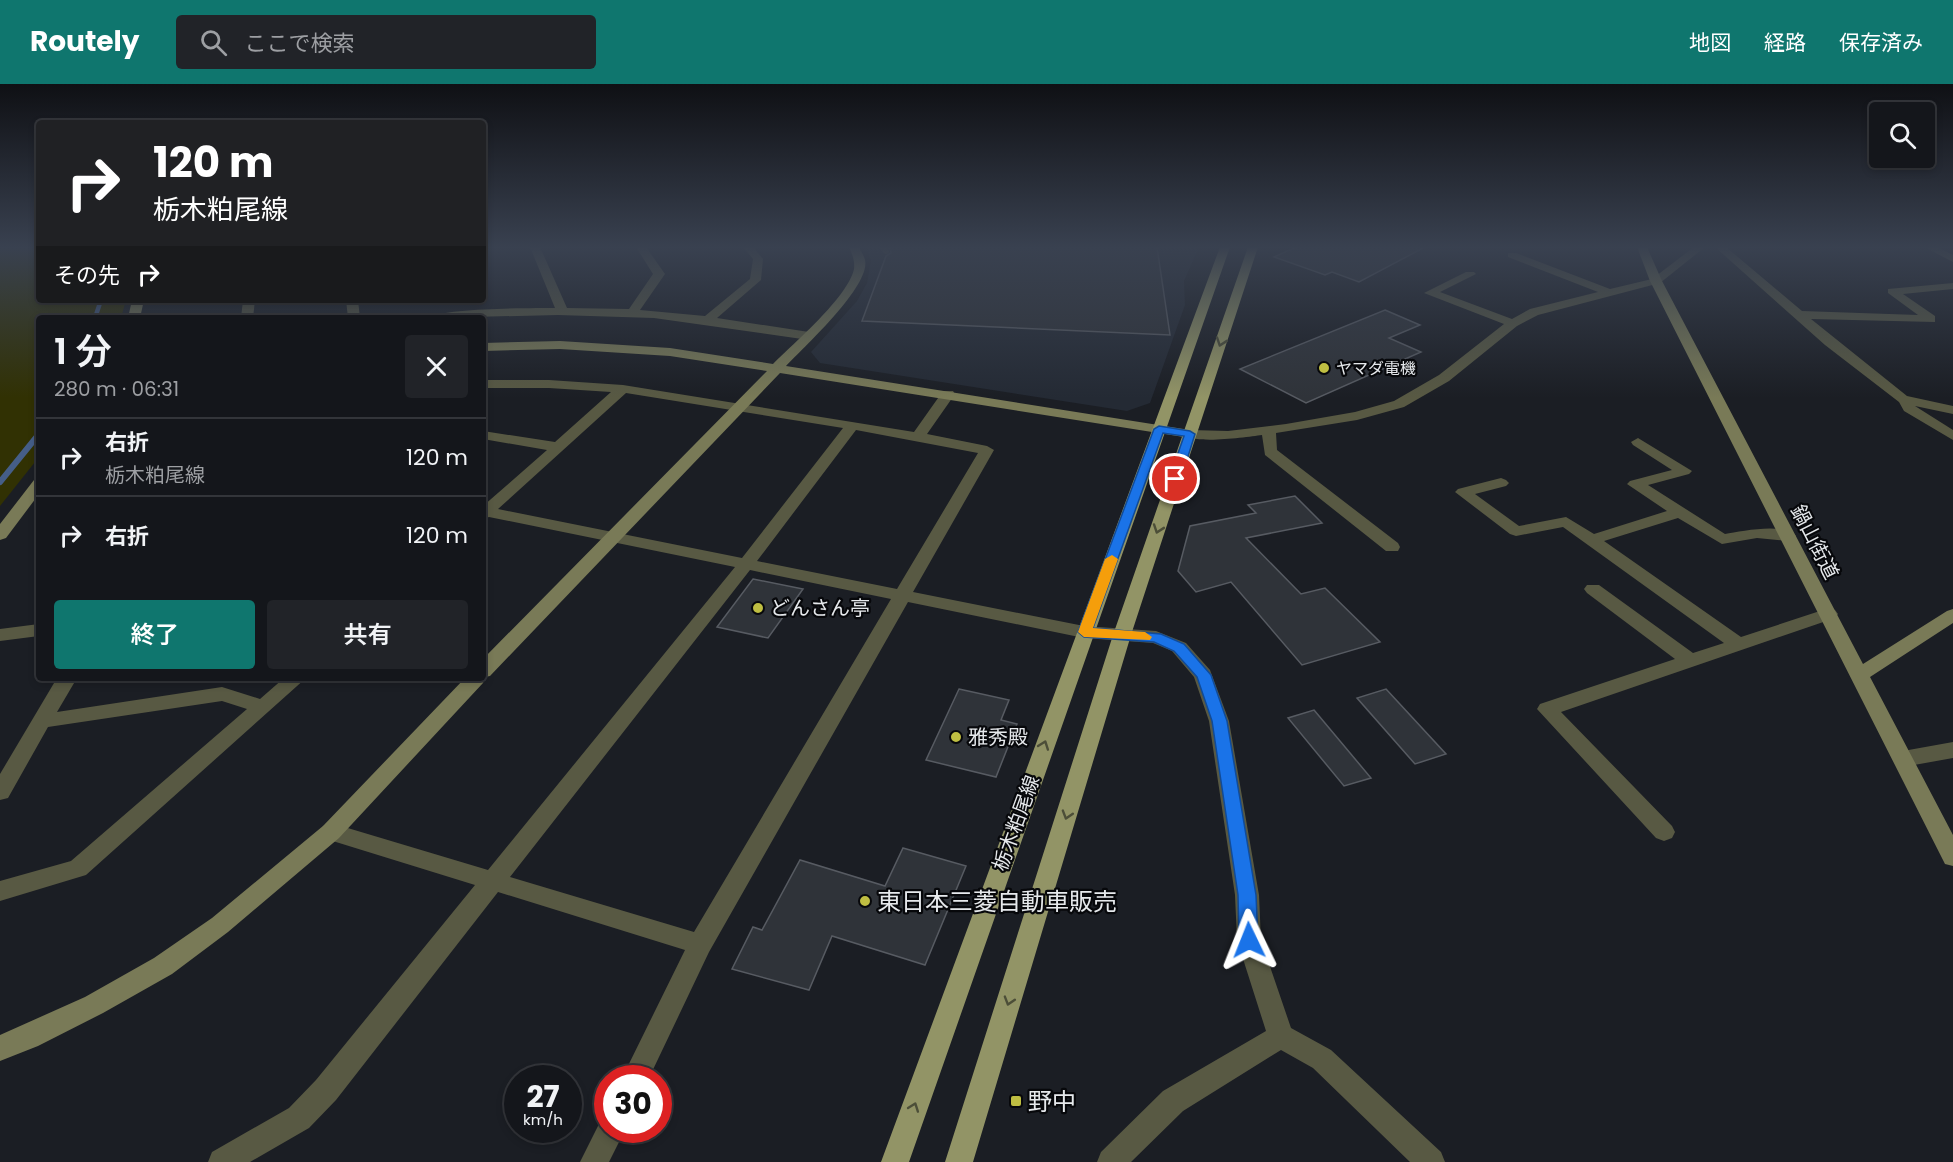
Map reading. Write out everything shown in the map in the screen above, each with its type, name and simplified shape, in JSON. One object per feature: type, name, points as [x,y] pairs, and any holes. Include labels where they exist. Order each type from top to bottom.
[{"type":"main road","name":"栃木粕尾線","points":[[894,1162],[1207,297]]},
{"type":"main road","points":[[959,1162],[1122,635],[1236,297]]},
{"type":"street","points":[[556,297],[562,312]]},
{"type":"street","points":[[632,313],[643,297]]},
{"type":"street","points":[[707,320],[734,297]]},
{"type":"street","points":[[486,668],[610,537],[809,336],[842,297]]},
{"type":"street","points":[[1444,297],[1512,323]]},
{"type":"street","points":[[486,346],[613,346],[670,352],[948,394],[1190,434],[1228,435],[1357,416],[1399,404],[1444,378],[1512,323],[1534,312],[1590,297]]},
{"type":"street","name":"鍋山街道","points":[[1664,297],[1953,857]]},
{"type":"street","points":[[1780,297],[1829,342],[1902,399],[1909,408],[1953,436]]},
{"type":"street","points":[[1800,315],[1931,319],[1901,297]]},
{"type":"street","points":[[486,316],[562,312],[632,313],[707,320],[809,336]]},
{"type":"street","points":[[486,384],[549,384],[623,389],[852,425],[987,450],[700,944],[641,1065]]},
{"type":"street","points":[[486,510],[623,389]]},
{"type":"street","points":[[918,437],[948,394]]},
{"type":"street","points":[[1902,399],[1953,410]]},
{"type":"street","points":[[222,1162],[299,1118],[326,1090],[746,564],[852,425]]},
{"type":"street","points":[[1269,430],[1270,452],[1392,547]]},
{"type":"street","points":[[486,435],[558,447]]},
{"type":"street","points":[[1638,442],[1684,471],[1635,484],[1722,539],[1757,532],[1788,536]]},
{"type":"street","points":[[1501,483],[1463,492],[1516,531],[1566,522],[1738,644]]},
{"type":"street","points":[[0,535],[36,487]]},
{"type":"street","points":[[486,512],[1084,632],[1156,638],[1179,647],[1203,675],[1221,732],[1247,895],[1249,940],[1281,1036],[1322,1059],[1431,1162]]},
{"type":"street","points":[[1591,540],[1680,512]]},
{"type":"street","points":[[1593,589],[1690,661]]},
{"type":"street","points":[[1664,832],[1547,709],[1829,614]]},
{"type":"street","points":[[1860,675],[1953,615]]},
{"type":"street","points":[[0,635],[36,630]]},
{"type":"street","points":[[0,792],[65,681]]},
{"type":"street","points":[[0,891],[78,868],[293,681]]},
{"type":"street","points":[[0,1048],[29,1037],[163,966],[273,883],[331,832],[474,681]]},
{"type":"street","points":[[42,721],[222,694],[263,707]]},
{"type":"street","points":[[1903,759],[1953,750]]},
{"type":"street","points":[[331,832],[700,944]]},
{"type":"street","points":[[1111,1162],[1173,1101],[1281,1036]]},
{"type":"street","points":[[594,1162],[604,1143]]},
{"type":"shaded area","points":[[0,297],[36,297],[36,303],[125,303],[122,315],[36,315],[36,461],[0,506]]},
{"type":"shaded area","points":[[859,297],[1185,297],[1185,305],[1150,403],[1127,411],[820,363],[811,352]]},
{"type":"building","points":[[871,297],[1164,297],[1170,335],[862,321]]},
{"type":"building","points":[[1385,310],[1420,325],[1389,338],[1421,352],[1306,403],[1240,369]]},
{"type":"building","points":[[1295,496],[1322,523],[1246,538],[1301,594],[1325,588],[1380,642],[1302,665],[1231,582],[1196,592],[1178,571],[1190,526],[1256,513],[1248,505]]},
{"type":"building","points":[[753,579],[803,589],[768,638],[717,627]]},
{"type":"building","points":[[959,689],[1009,700],[1001,720],[1017,724],[996,777],[926,760]]},
{"type":"building","points":[[1386,689],[1446,754],[1415,764],[1357,698]]},
{"type":"building","points":[[1314,710],[1371,778],[1344,786],[1288,718]]},
{"type":"building","name":"東日本三菱自動車販売","points":[[903,848],[966,866],[925,965],[832,936],[809,990],[732,969],[753,927],[762,930],[800,860],[885,886]]},
{"type":"waterway","points":[[96,315],[100,303]]},
{"type":"waterway","points":[[0,482],[36,438]]},
{"type":"slow traffic","points":[[1112,559],[1084,632],[1145,637]]},
{"type":"place","name":"ヤマダ電機","points":[[1324,368]]},
{"type":"place","name":"どんさん亭","points":[[758,608]]},
{"type":"place","name":"雅秀殿","points":[[956,737]]},
{"type":"place","name":"東日本三菱自動車販売","points":[[865,901]]},
{"type":"place","name":"野中","points":[[1016,1101]]},
{"type":"route","points":[[1175,479],[1190,434],[1159,429],[1084,632],[1156,638],[1179,647],[1203,675],[1219,721],[1247,895],[1249,940]]}]
